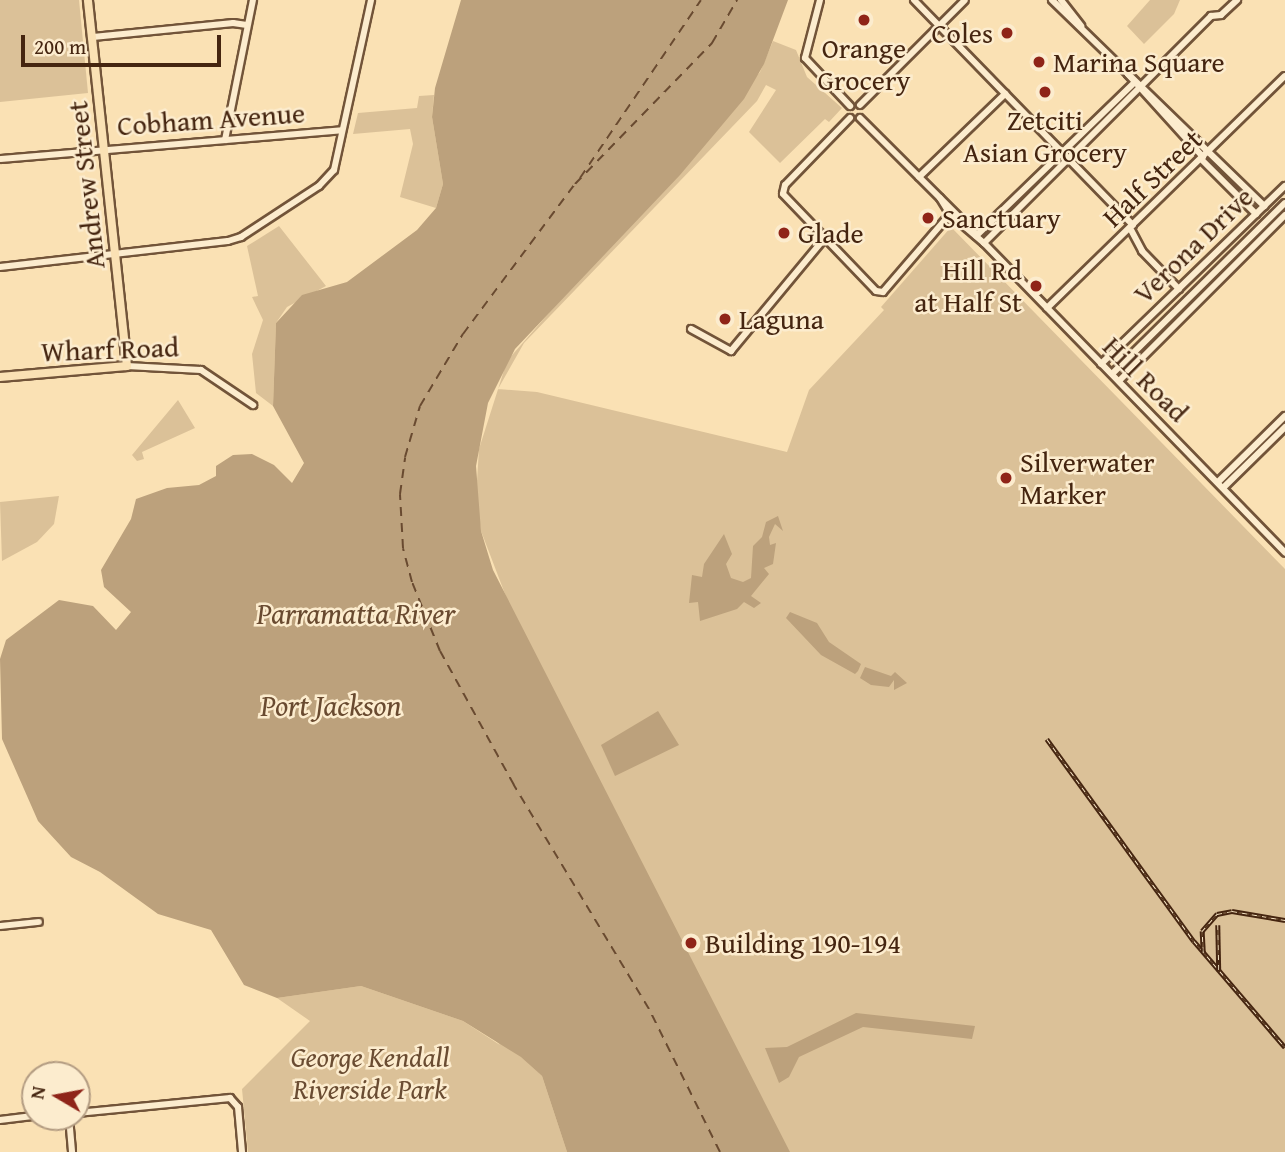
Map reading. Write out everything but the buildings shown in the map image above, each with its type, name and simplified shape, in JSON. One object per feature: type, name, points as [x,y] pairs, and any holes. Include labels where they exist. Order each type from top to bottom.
[{"type":"main road","name":"Andrew Street","points":[[88,0],[127,366]]},
{"type":"main road","name":"Wharf Road","points":[[0,377],[127,366]]},
{"type":"street","points":[[225,140],[253,0]]},
{"type":"street","points":[[0,267],[116,256],[241,237],[327,180],[334,170],[371,0]]},
{"type":"street","points":[[820,0],[804,55],[850,106],[850,118],[783,190],[785,199],[876,291],[883,292],[950,214]]},
{"type":"street","points":[[914,0],[1063,152],[1132,227],[1142,251],[1179,289]]},
{"type":"street","points":[[850,106],[860,105],[965,0]]},
{"type":"street","points":[[1052,0],[1128,74],[1256,214]]},
{"type":"street","points":[[1061,0],[1081,26]]},
{"type":"street","points":[[984,243],[1211,16],[1221,15],[1237,0]]},
{"type":"street","points":[[93,37],[233,23],[247,25]]},
{"type":"street","name":"Half Street","points":[[1047,309],[1285,76]]},
{"type":"street","points":[[976,236],[1135,82]]},
{"type":"street","points":[[919,177],[1005,94]]},
{"type":"street","points":[[850,118],[860,118],[860,105]]},
{"type":"street","name":"Hill Road","points":[[860,118],[976,236]]},
{"type":"street","name":"Cobham Avenue","points":[[0,159],[342,130]]},
{"type":"street","points":[[1204,155],[1264,206]]},
{"type":"street","name":"Verona Drive","points":[[1101,364],[1285,186]]},
{"type":"street","name":"Hill Road","points":[[940,198],[950,214],[984,243],[1285,553]]},
{"type":"street","name":"Verona Drive","points":[[1112,374],[1285,203]]},
{"type":"street","name":"Verona Drive","points":[[1119,381],[1285,215]]},
{"type":"street","points":[[1269,219],[1275,225]]},
{"type":"street","points":[[691,329],[731,351],[824,239]]},
{"type":"street","points":[[1188,298],[1195,305]]},
{"type":"street","name":"Wharf Road","points":[[127,366],[201,370],[253,405]]},
{"type":"street","points":[[1221,485],[1285,416]]},
{"type":"street","points":[[1221,485],[1285,427]]},
{"type":"street","points":[[0,926],[39,922]]},
{"type":"street","points":[[91,1111],[230,1098],[236,1102],[242,1152]]},
{"type":"street","points":[[0,1119],[21,1117]]},
{"type":"street","points":[[70,1131],[72,1152]]},
{"type":"green space","points":[[0,0],[79,0],[88,93],[0,102]]},
{"type":"green space","points":[[1150,0],[1180,0],[1174,14],[1144,44],[1127,26]]},
{"type":"green space","points":[[773,41],[796,50],[807,77],[842,108],[829,122],[825,119],[780,163],[749,132],[776,90],[766,85],[757,101],[524,343],[498,389],[507,361],[760,72]]},
{"type":"green space","points":[[434,95],[432,117],[443,184],[436,208],[400,197],[413,144],[410,129],[353,134],[358,113],[417,108],[419,96]]},
{"type":"green space","points":[[279,226],[326,286],[287,307],[276,323],[273,406],[256,393],[252,354],[263,320],[252,297],[258,296],[247,246]]},
{"type":"green space","points":[[951,227],[1285,569],[1285,1152],[789,1152],[510,607],[481,531],[476,496],[479,449],[498,389],[537,392],[787,452],[809,390],[884,310],[881,307]]},
{"type":"green space","points":[[178,400],[195,428],[142,452],[144,459],[137,461],[132,455]]},
{"type":"green space","points":[[59,496],[54,524],[37,542],[2,561],[0,502]]},
{"type":"green space","name":"George Kendall Riverside Park","points":[[103,570],[543,1075],[526,1061],[542,1076],[567,1152],[248,1152],[242,1089],[310,1021],[277,998],[361,986],[463,1021],[500,1045],[115,632],[133,611]]},
{"type":"water","name":"Port Jackson","points":[[461,0],[788,0],[764,64],[744,99],[680,175],[515,349],[488,403],[476,466],[481,531],[493,570],[790,1152],[567,1152],[542,1076],[521,1057],[463,1021],[361,986],[277,998],[244,985],[211,930],[158,914],[100,872],[71,857],[38,821],[2,739],[0,659],[6,640],[59,600],[93,606],[116,630],[131,612],[104,587],[101,570],[131,519],[136,499],[167,488],[199,485],[216,476],[216,466],[233,455],[252,454],[274,465],[292,483],[304,463],[273,406],[276,323],[302,295],[347,282],[417,230],[436,208],[443,184],[432,117],[435,88]]},
{"type":"water","points":[[778,516],[783,531],[775,524],[769,537],[770,545],[776,543],[773,564],[764,568],[769,574],[751,596],[761,603],[754,608],[744,602],[737,609],[700,621],[698,602],[689,603],[692,575],[702,577],[704,564],[724,534],[732,554],[726,564],[731,578],[743,582],[751,578],[753,546],[762,537],[766,522]]},
{"type":"water","points":[[790,612],[817,623],[829,642],[861,664],[858,671],[855,674],[821,655],[786,618]]},
{"type":"water","points":[[865,667],[891,676],[895,672],[907,683],[894,690],[894,680],[889,687],[871,685],[860,678]]},
{"type":"water","points":[[658,711],[679,745],[615,776],[601,745]]},
{"type":"water","points":[[856,1013],[975,1026],[972,1039],[863,1027],[799,1057],[789,1077],[779,1083],[765,1048],[787,1047]]},
{"type":"ferry route","points":[[580,178],[701,0]]},
{"type":"ferry route","points":[[720,1152],[649,1009],[514,785],[440,651],[412,582],[403,548],[400,494],[405,457],[420,406],[463,334],[575,184],[712,43],[737,0]]},
{"type":"railway","points":[[1047,739],[1194,941],[1285,1047]]},
{"type":"railway","points":[[1203,952],[1202,931],[1217,914],[1232,911],[1285,920]]},
{"type":"railway","points":[[1218,925],[1219,971]]},
{"type":"place","name":"Orange Grocery","points":[[864,20]]},
{"type":"place","name":"Coles","points":[[1007,33]]},
{"type":"place","name":"Marina Square","points":[[1039,62]]},
{"type":"place","name":"Zetciti Asian Grocery","points":[[1045,92]]},
{"type":"place","name":"Sanctuary","points":[[928,218]]},
{"type":"place","name":"Glade","points":[[784,233]]},
{"type":"place","name":"Hill Rd at Half St","points":[[1036,286]]},
{"type":"place","name":"Laguna","points":[[725,319]]},
{"type":"place","name":"Silverwater Marker","points":[[1006,478]]},
{"type":"place","name":"Building 190-194","points":[[691,943]]},
{"type":"water label","name":"Parramatta River","points":[[356,613]]}]
